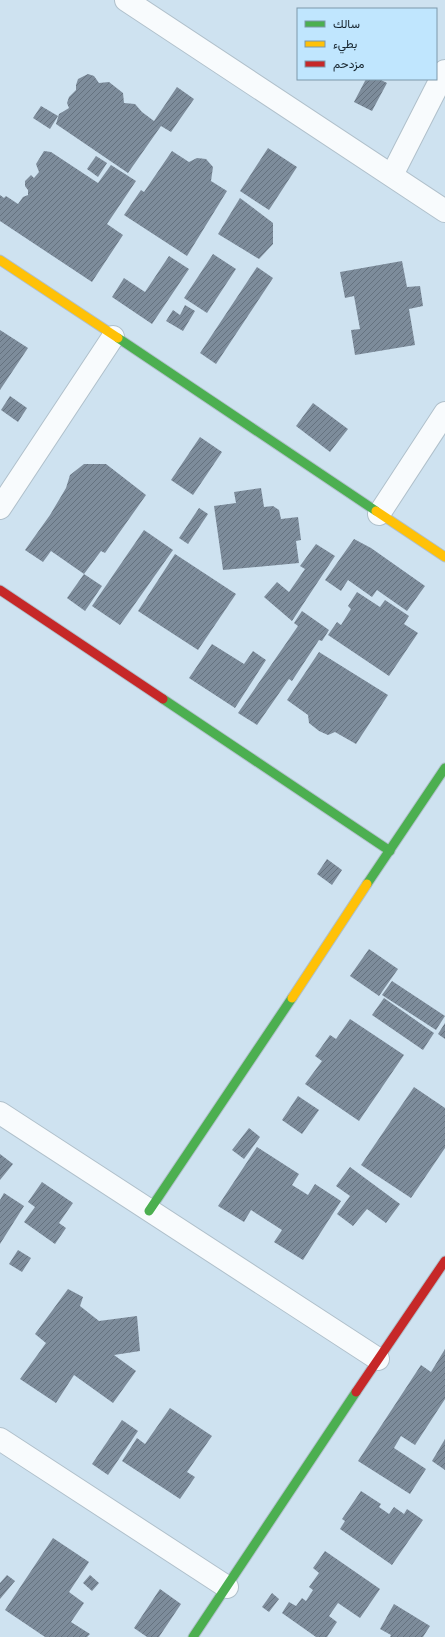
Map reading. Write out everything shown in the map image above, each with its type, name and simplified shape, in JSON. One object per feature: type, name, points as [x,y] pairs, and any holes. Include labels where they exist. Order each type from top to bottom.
[{"type":"street","points":[[126,0],[445,211]]},
{"type":"street","points":[[392,175],[445,71]]},
{"type":"street","points":[[0,260],[445,557]]},
{"type":"street","points":[[0,508],[113,336]]},
{"type":"street","points":[[379,514],[445,413]]},
{"type":"street","points":[[0,590],[390,851]]},
{"type":"street","points":[[149,1211],[445,768]]},
{"type":"street","points":[[0,1113],[378,1359]]},
{"type":"street","points":[[193,1637],[378,1359],[444,1266]]},
{"type":"street","points":[[0,1439],[227,1587]]},
{"type":"building","points":[[88,74],[94,76],[99,83],[109,82],[123,93],[124,103],[135,104],[142,112],[154,121],[177,87],[194,99],[171,132],[161,126],[128,173],[56,124],[59,114],[69,108],[67,103],[69,97],[76,90],[78,79]]},
{"type":"building","points":[[365,80],[381,80],[387,83],[372,111],[354,102]]},
{"type":"building","points":[[41,106],[58,116],[50,129],[33,118]]},
{"type":"building","points":[[268,148],[297,167],[269,210],[240,191]]},
{"type":"building","points":[[44,151],[51,152],[98,183],[111,165],[136,181],[107,224],[123,235],[92,282],[0,221],[0,195],[4,198],[6,196],[18,204],[23,197],[28,195],[25,181],[31,175],[34,178],[39,172],[36,164]]},
{"type":"building","points":[[172,151],[189,162],[197,158],[206,159],[213,167],[211,181],[227,191],[187,256],[124,215],[141,190],[144,192]]},
{"type":"building","points":[[96,156],[107,163],[98,177],[87,169]]},
{"type":"building","points":[[240,198],[273,223],[273,244],[259,259],[218,234]]},
{"type":"building","points":[[213,254],[236,269],[207,313],[184,298]]},
{"type":"building","points":[[169,256],[189,269],[152,324],[112,297],[124,278],[145,292]]},
{"type":"building","points":[[402,261],[407,287],[420,286],[423,306],[409,309],[415,345],[355,355],[351,330],[360,329],[354,296],[345,298],[340,272]]},
{"type":"building","points":[[257,267],[273,278],[216,364],[200,353]]},
{"type":"building","points":[[185,305],[195,311],[183,331],[166,321],[173,310],[180,315]]},
{"type":"building","points":[[0,330],[28,348],[0,390]]},
{"type":"building","points":[[10,396],[27,408],[18,422],[1,410]]},
{"type":"building","points":[[313,403],[348,429],[330,452],[296,426]]},
{"type":"building","points":[[200,437],[222,452],[193,495],[171,480]]},
{"type":"building","points":[[84,464],[106,464],[146,495],[105,553],[101,551],[84,574],[51,551],[43,562],[25,550],[50,515],[66,488],[70,475]]},
{"type":"building","points":[[261,488],[264,507],[273,506],[279,510],[281,519],[298,517],[301,540],[296,541],[299,563],[223,570],[214,506],[236,503],[234,492]]},
{"type":"building","points":[[199,508],[208,514],[188,544],[179,538]]},
{"type":"building","points":[[144,530],[173,550],[120,625],[92,606]]},
{"type":"building","points":[[354,539],[371,548],[425,586],[407,611],[377,590],[372,597],[348,580],[341,591],[325,580]]},
{"type":"building","points":[[316,544],[335,556],[292,621],[264,597],[277,582],[289,592],[305,569],[300,566]]},
{"type":"building","points":[[175,554],[236,594],[198,650],[138,611]]},
{"type":"building","points":[[84,574],[102,586],[85,611],[67,598]]},
{"type":"building","points":[[357,592],[380,607],[385,600],[409,616],[404,624],[418,633],[389,676],[328,635],[337,622],[341,625],[351,609],[348,606]]},
{"type":"building","points":[[302,611],[329,630],[322,641],[319,640],[292,681],[289,679],[257,725],[238,713],[298,626],[294,623]]},
{"type":"building","points":[[212,644],[244,664],[253,651],[266,660],[235,708],[189,678]]},
{"type":"building","points":[[319,652],[388,695],[356,744],[335,732],[328,735],[319,731],[309,723],[308,715],[287,700]]},
{"type":"building","points":[[327,859],[342,870],[332,885],[317,874]]},
{"type":"building","points":[[369,949],[398,969],[379,996],[350,976]]},
{"type":"building","points":[[392,981],[445,1016],[436,1030],[382,995]]},
{"type":"building","points":[[384,998],[434,1033],[423,1050],[372,1015]]},
{"type":"building","points":[[350,1019],[404,1055],[359,1121],[305,1084],[322,1061],[315,1056],[330,1035],[336,1039]]},
{"type":"building","points":[[445,1023],[445,1039],[438,1034]]},
{"type":"building","points":[[414,1087],[445,1108],[445,1148],[411,1198],[361,1165]]},
{"type":"building","points":[[298,1096],[319,1110],[302,1134],[282,1120]]},
{"type":"building","points":[[249,1128],[260,1137],[244,1159],[232,1150]]},
{"type":"building","points":[[257,1147],[299,1174],[292,1185],[308,1195],[315,1184],[341,1201],[303,1260],[274,1242],[282,1230],[251,1210],[244,1222],[218,1206]]},
{"type":"building","points":[[0,1154],[13,1164],[0,1180]]},
{"type":"building","points":[[350,1167],[400,1204],[386,1223],[367,1209],[353,1226],[337,1214],[350,1196],[336,1186]]},
{"type":"building","points":[[42,1182],[73,1203],[59,1223],[66,1228],[55,1244],[24,1222],[35,1207],[28,1202]]},
{"type":"building","points":[[4,1193],[24,1206],[0,1244],[0,1200]]},
{"type":"building","points":[[18,1250],[31,1258],[22,1272],[9,1264]]},
{"type":"building","points":[[68,1289],[83,1297],[80,1306],[99,1321],[137,1316],[140,1351],[114,1355],[136,1371],[113,1403],[74,1375],[56,1403],[20,1379],[46,1343],[35,1334]]},
{"type":"building","points":[[445,1349],[445,1399],[415,1445],[401,1436],[394,1448],[426,1469],[410,1494],[358,1461],[421,1365],[431,1372]]},
{"type":"building","points":[[170,1408],[212,1436],[187,1472],[195,1477],[180,1499],[122,1461],[137,1438],[145,1444]]},
{"type":"building","points":[[122,1420],[138,1431],[108,1475],[92,1464]]},
{"type":"building","points":[[445,1439],[445,1470],[432,1461]]},
{"type":"building","points":[[361,1491],[381,1504],[379,1507],[389,1514],[394,1507],[404,1514],[407,1509],[423,1520],[392,1565],[340,1529],[345,1521],[342,1519]]},
{"type":"building","points":[[53,1538],[89,1562],[69,1592],[84,1603],[71,1622],[90,1634],[87,1637],[45,1637],[5,1610]]},
{"type":"building","points":[[325,1551],[380,1589],[360,1618],[338,1603],[329,1616],[337,1622],[327,1637],[316,1637],[282,1613],[289,1602],[296,1606],[302,1598],[306,1601],[313,1590],[309,1587],[319,1573],[313,1568]]},
{"type":"building","points":[[7,1575],[15,1581],[0,1599],[0,1583]]},
{"type":"building","points":[[90,1575],[99,1583],[92,1591],[83,1583]]},
{"type":"building","points":[[160,1589],[181,1604],[159,1637],[147,1637],[134,1628]]},
{"type":"building","points":[[272,1593],[279,1599],[269,1612],[262,1607]]},
{"type":"building","points":[[394,1604],[430,1626],[423,1637],[390,1637],[391,1635],[380,1629]]},
{"type":"traffic: fast","points":[[118,338],[376,511]]},
{"type":"traffic: fast","points":[[163,699],[390,851]]},
{"type":"traffic: fast","points":[[367,884],[445,768]]},
{"type":"traffic: fast","points":[[149,1211],[292,998]]},
{"type":"traffic: fast","points":[[193,1637],[356,1392]]},
{"type":"traffic: slow","points":[[0,260],[118,338]]},
{"type":"traffic: slow","points":[[376,511],[445,557]]},
{"type":"traffic: slow","points":[[292,998],[367,884]]},
{"type":"traffic: jam","points":[[0,590],[163,699]]},
{"type":"traffic: jam","points":[[356,1392],[445,1261]]}]
